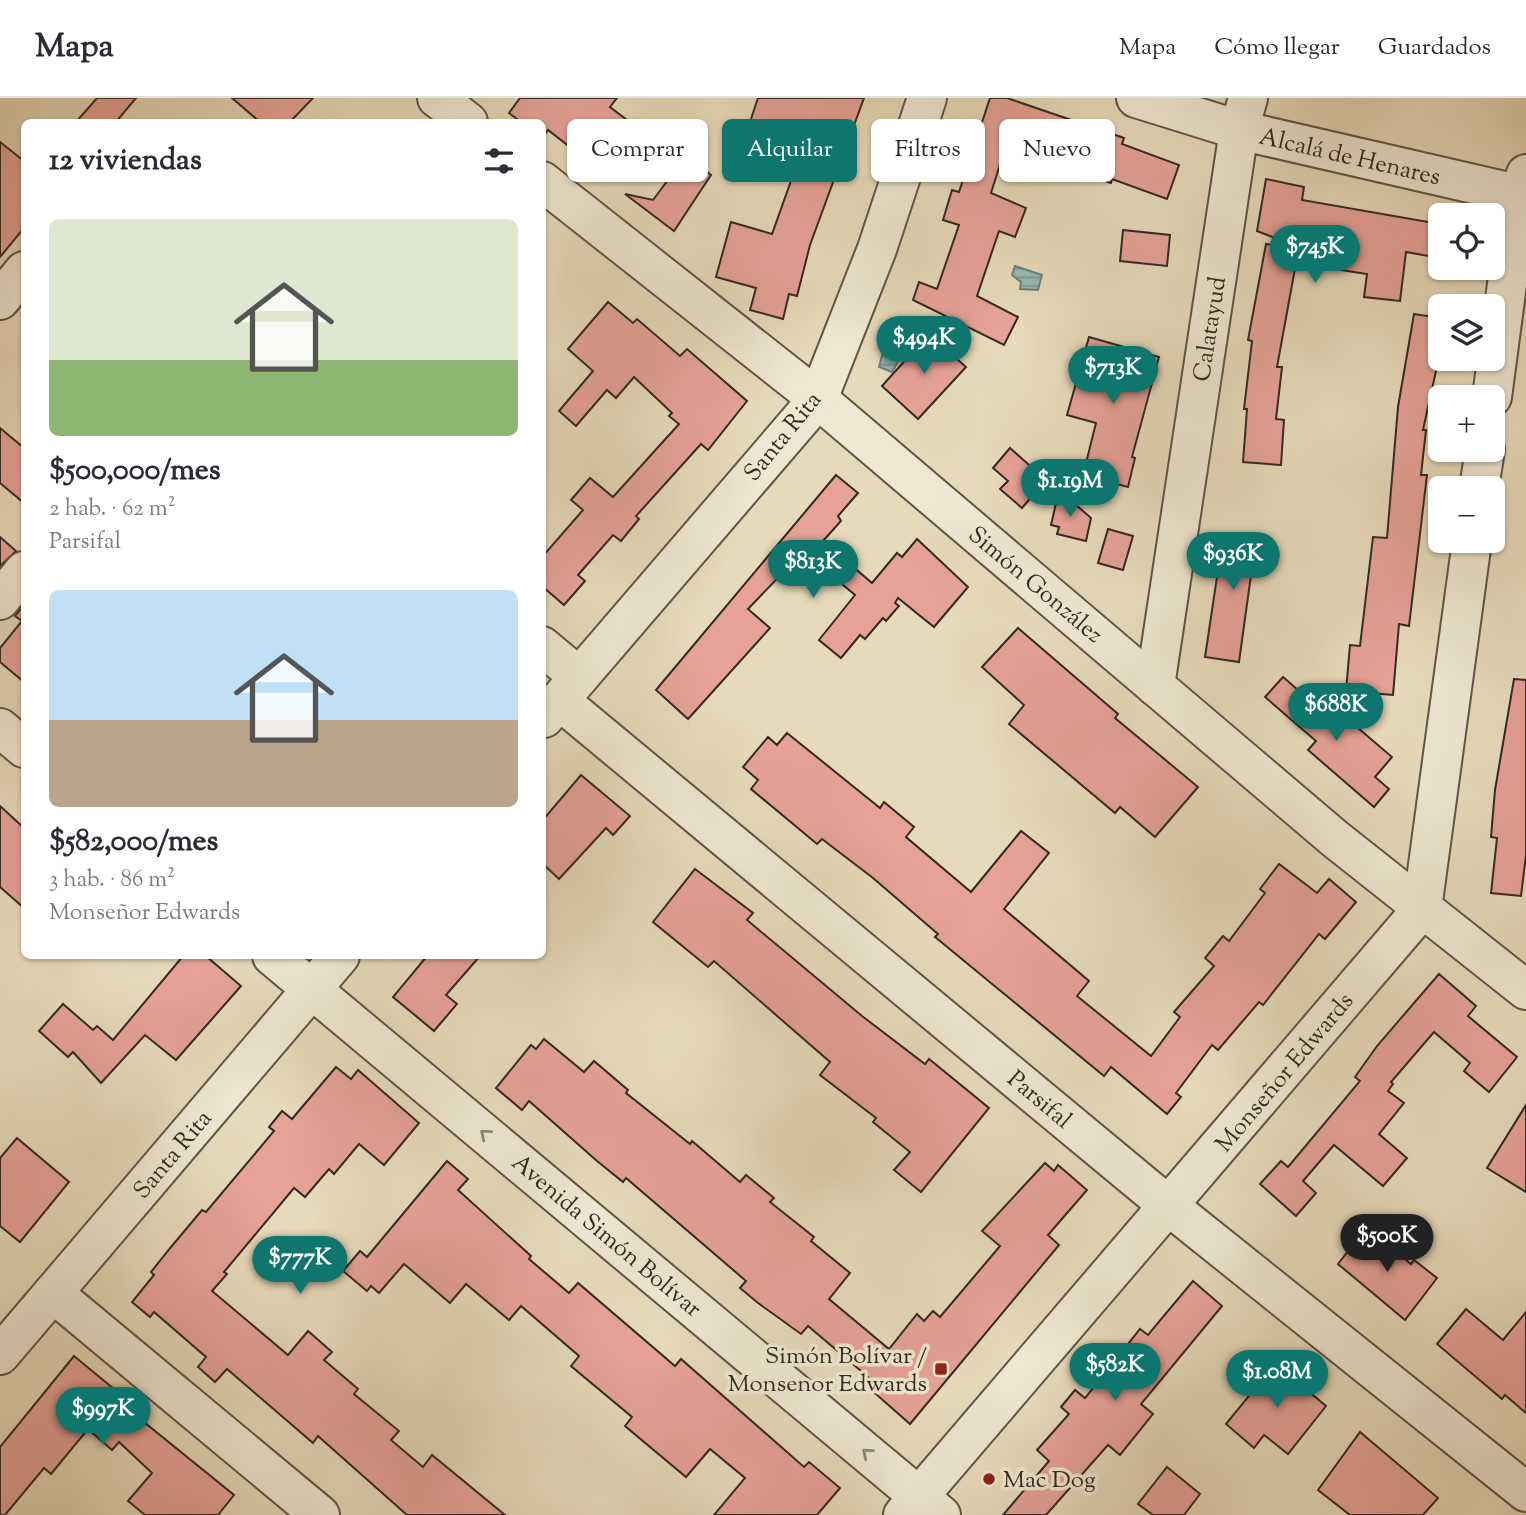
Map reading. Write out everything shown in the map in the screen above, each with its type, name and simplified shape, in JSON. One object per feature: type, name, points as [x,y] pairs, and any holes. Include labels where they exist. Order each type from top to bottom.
[{"type":"street","points":[[437,98],[464,119]]},
{"type":"street","name":"Santa Rita","points":[[560,699],[818,399],[877,249],[928,98]]},
{"type":"street","name":"Alcalá de Henares","points":[[1136,98],[1243,114],[1524,188]]},
{"type":"street","name":"Calatayud","points":[[1155,686],[1243,114]]},
{"type":"street","name":"Simón González","points":[[546,184],[818,399],[1422,909],[1526,990]]},
{"type":"street","points":[[1494,385],[1524,188]]},
{"type":"street","points":[[0,300],[21,275]]},
{"type":"street","points":[[1422,909],[1470,553]]},
{"type":"street","points":[[0,600],[21,575]]},
{"type":"street","name":"Parsifal","points":[[546,658],[560,699],[1170,1207],[1526,1492]]},
{"type":"street","points":[[0,728],[21,746]]},
{"type":"street","name":"Monseñor Edwards","points":[[921,1509],[1170,1207],[1422,909]]},
{"type":"street","name":"Avenida Simón Bolívar","points":[[276,959],[921,1509]]},
{"type":"street","name":"Santa Rita","points":[[1,1352],[337,959]]},
{"type":"street","points":[[53,1293],[320,1515]]},
{"type":"water","points":[[1015,266],[1042,275],[1038,290],[1020,289],[1021,282],[1012,275]]},
{"type":"water","points":[[887,337],[907,347],[892,372],[879,367]]},
{"type":"building","points":[[97,98],[136,98],[118,119],[79,119]]},
{"type":"building","points":[[232,98],[313,98],[293,119],[256,119]]},
{"type":"building","points":[[520,98],[617,98],[610,107],[626,119],[567,119],[567,145],[548,130],[546,133],[546,119],[517,119],[509,113]]},
{"type":"building","points":[[758,98],[864,98],[856,119],[751,119]]},
{"type":"building","points":[[990,98],[1007,98],[1068,119],[999,119],[999,168],[991,193],[1026,208],[1015,237],[999,231],[977,296],[1018,317],[1004,345],[913,300],[919,282],[937,289],[959,225],[943,220],[952,190],[959,192],[962,182],[985,182],[983,119]]},
{"type":"building","points":[[1115,135],[1124,138],[1122,144],[1179,165],[1167,199],[1115,180]]},
{"type":"building","points":[[0,142],[21,159],[21,232],[0,257]]},
{"type":"building","points":[[1266,179],[1304,187],[1302,200],[1428,222],[1428,256],[1406,252],[1400,301],[1364,297],[1367,274],[1296,263],[1277,367],[1282,367],[1276,419],[1284,420],[1281,465],[1243,462],[1247,409],[1244,409],[1252,341],[1248,340],[1266,244],[1279,246],[1280,240],[1257,231]]},
{"type":"building","points":[[666,182],[706,182],[674,231],[625,194],[653,200]]},
{"type":"building","points":[[791,182],[833,182],[810,245],[797,296],[789,294],[783,319],[750,310],[756,288],[716,277],[731,222],[772,234]]},
{"type":"building","points":[[1123,230],[1170,235],[1167,266],[1120,261]]},
{"type":"building","points":[[608,302],[633,323],[637,319],[680,356],[687,349],[747,401],[708,450],[701,444],[636,516],[639,519],[621,541],[613,535],[578,575],[585,581],[564,605],[546,589],[546,552],[583,510],[571,500],[590,478],[613,497],[679,424],[669,416],[672,413],[634,377],[616,398],[607,390],[576,426],[559,411],[593,371],[568,349]]},
{"type":"building","points":[[1414,314],[1428,316],[1428,371],[1436,371],[1433,385],[1428,385],[1428,407],[1423,430],[1426,430],[1421,475],[1427,475],[1409,626],[1399,624],[1393,695],[1346,691],[1350,645],[1360,646],[1373,537],[1387,538],[1398,407]]},
{"type":"building","points":[[929,334],[966,367],[918,419],[882,386]]},
{"type":"building","points":[[1089,337],[1159,357],[1132,457],[1135,458],[1128,487],[1083,475],[1096,423],[1067,415]]},
{"type":"building","points":[[0,428],[21,446],[21,500],[0,483]]},
{"type":"building","points":[[1010,448],[1046,480],[1022,508],[1000,489],[1008,481],[993,468]]},
{"type":"building","points":[[836,475],[858,493],[838,516],[841,521],[823,541],[872,583],[897,553],[902,557],[917,539],[968,587],[934,627],[898,598],[895,603],[899,606],[886,621],[883,618],[865,639],[860,635],[841,658],[819,640],[855,595],[808,556],[799,567],[793,562],[748,609],[770,628],[688,719],[656,690]]},
{"type":"building","points":[[1059,490],[1091,518],[1086,541],[1057,534],[1059,527],[1051,525]]},
{"type":"building","points":[[1108,529],[1133,536],[1123,570],[1098,563]]},
{"type":"building","points":[[1217,534],[1270,539],[1267,569],[1252,568],[1239,662],[1205,657],[1217,577],[1213,577]]},
{"type":"building","points":[[0,537],[16,551],[0,566]]},
{"type":"building","points":[[21,609],[21,620],[15,616]]},
{"type":"building","points":[[21,622],[21,680],[0,662],[0,648]]},
{"type":"building","points":[[1018,628],[1118,714],[1115,718],[1198,787],[1155,837],[1120,807],[1115,813],[1009,724],[1024,705],[982,667]]},
{"type":"building","points":[[1283,677],[1343,729],[1344,716],[1392,757],[1375,777],[1389,789],[1374,807],[1308,750],[1316,741],[1265,697]]},
{"type":"building","points":[[1514,679],[1526,680],[1526,855],[1521,896],[1491,893],[1497,838],[1491,837],[1495,790]]},
{"type":"building","points":[[787,733],[880,808],[884,802],[914,827],[906,837],[971,892],[1021,831],[1049,853],[1004,909],[1089,981],[1077,996],[1151,1056],[1180,1017],[1174,1012],[1214,966],[1205,958],[1223,936],[1229,941],[1265,893],[1260,889],[1279,864],[1317,893],[1329,879],[1356,902],[1325,939],[1319,934],[1263,1005],[1259,1002],[1218,1050],[1212,1045],[1176,1093],[1181,1097],[1167,1114],[1111,1067],[1104,1076],[935,937],[938,934],[873,878],[822,839],[817,844],[751,789],[758,780],[743,767],[768,737],[777,745]]},
{"type":"building","points":[[581,775],[630,816],[613,835],[606,828],[559,879],[546,867],[546,816]]},
{"type":"building","points":[[0,806],[21,825],[21,905],[0,887]]},
{"type":"building","points":[[695,869],[753,913],[747,920],[862,1016],[925,1064],[929,1059],[989,1108],[921,1192],[894,1170],[910,1152],[873,1122],[876,1118],[820,1075],[830,1062],[714,961],[708,967],[653,922]]},
{"type":"building","points":[[180,959],[210,959],[241,986],[176,1060],[145,1035],[101,1083],[73,1052],[68,1057],[39,1031],[63,1004],[93,1030],[97,1026],[113,1040]]},
{"type":"building","points":[[425,959],[477,959],[446,995],[457,1004],[434,1031],[393,997]]},
{"type":"building","points":[[1439,974],[1476,1006],[1468,1016],[1517,1057],[1489,1092],[1464,1071],[1470,1063],[1434,1032],[1391,1082],[1393,1084],[1388,1091],[1404,1103],[1379,1134],[1407,1158],[1383,1186],[1334,1145],[1303,1181],[1316,1193],[1296,1216],[1260,1184],[1281,1161],[1288,1167],[1360,1081],[1355,1077],[1377,1046]]},
{"type":"building","points":[[544,1039],[584,1072],[594,1061],[628,1090],[626,1093],[690,1144],[692,1141],[740,1182],[746,1175],[774,1198],[770,1202],[814,1237],[811,1241],[850,1273],[829,1299],[889,1349],[917,1314],[924,1321],[933,1311],[940,1317],[1000,1246],[982,1231],[1045,1163],[1054,1171],[1058,1165],[1087,1190],[1048,1235],[1059,1245],[910,1424],[869,1388],[874,1382],[808,1326],[801,1334],[740,1288],[746,1281],[626,1178],[623,1182],[529,1101],[522,1110],[496,1088],[531,1045],[536,1049]]},
{"type":"building","points":[[336,1067],[351,1079],[358,1070],[419,1123],[384,1165],[359,1144],[334,1174],[329,1169],[305,1197],[294,1188],[224,1272],[227,1274],[212,1291],[288,1355],[308,1331],[332,1352],[324,1360],[358,1389],[354,1394],[399,1431],[391,1440],[423,1467],[432,1455],[505,1515],[407,1515],[318,1436],[313,1443],[227,1369],[215,1382],[198,1367],[206,1357],[154,1312],[150,1317],[132,1302],[154,1275],[151,1272],[171,1247],[202,1210],[206,1212],[274,1131],[269,1127],[282,1111],[292,1119]]},
{"type":"building","points":[[1526,1105],[1526,1192],[1487,1168]]},
{"type":"building","points":[[17,1138],[69,1182],[20,1242],[0,1226],[0,1158]]},
{"type":"building","points":[[447,1161],[468,1179],[458,1190],[531,1256],[529,1259],[569,1293],[578,1283],[675,1366],[681,1359],[804,1467],[809,1462],[840,1488],[817,1515],[714,1515],[745,1478],[710,1449],[686,1477],[625,1426],[632,1417],[571,1366],[579,1356],[521,1306],[509,1320],[466,1284],[450,1303],[404,1264],[379,1293],[371,1286],[367,1291],[343,1271],[360,1251],[367,1257]]},
{"type":"building","points":[[1366,1228],[1411,1264],[1414,1260],[1437,1278],[1405,1320],[1338,1264]]},
{"type":"building","points":[[1193,1281],[1222,1306],[1141,1404],[1153,1414],[1120,1455],[1108,1445],[1046,1515],[1003,1515],[1049,1461],[1037,1450],[1069,1414],[1061,1407],[1075,1390],[1085,1398],[1140,1329],[1148,1335]]},
{"type":"building","points":[[1466,1309],[1503,1340],[1526,1312],[1526,1413],[1505,1395],[1502,1399],[1437,1344]]},
{"type":"building","points":[[74,1356],[143,1413],[139,1418],[234,1495],[218,1515],[145,1515],[128,1501],[152,1473],[119,1442],[112,1450],[88,1429],[51,1474],[44,1468],[5,1515],[0,1515],[0,1447]]},
{"type":"building","points":[[1280,1358],[1300,1374],[1295,1380],[1326,1406],[1288,1454],[1264,1435],[1254,1448],[1226,1424]]},
{"type":"building","points":[[1360,1432],[1438,1498],[1423,1515],[1350,1515],[1318,1490]]},
{"type":"building","points":[[1167,1467],[1200,1494],[1184,1515],[1153,1515],[1138,1504]]},
{"type":"place","name":"Simón Bolívar / Monsenor Edwards","points":[[941,1369]]},
{"type":"place","name":"Mac Dog","points":[[989,1479]]}]
